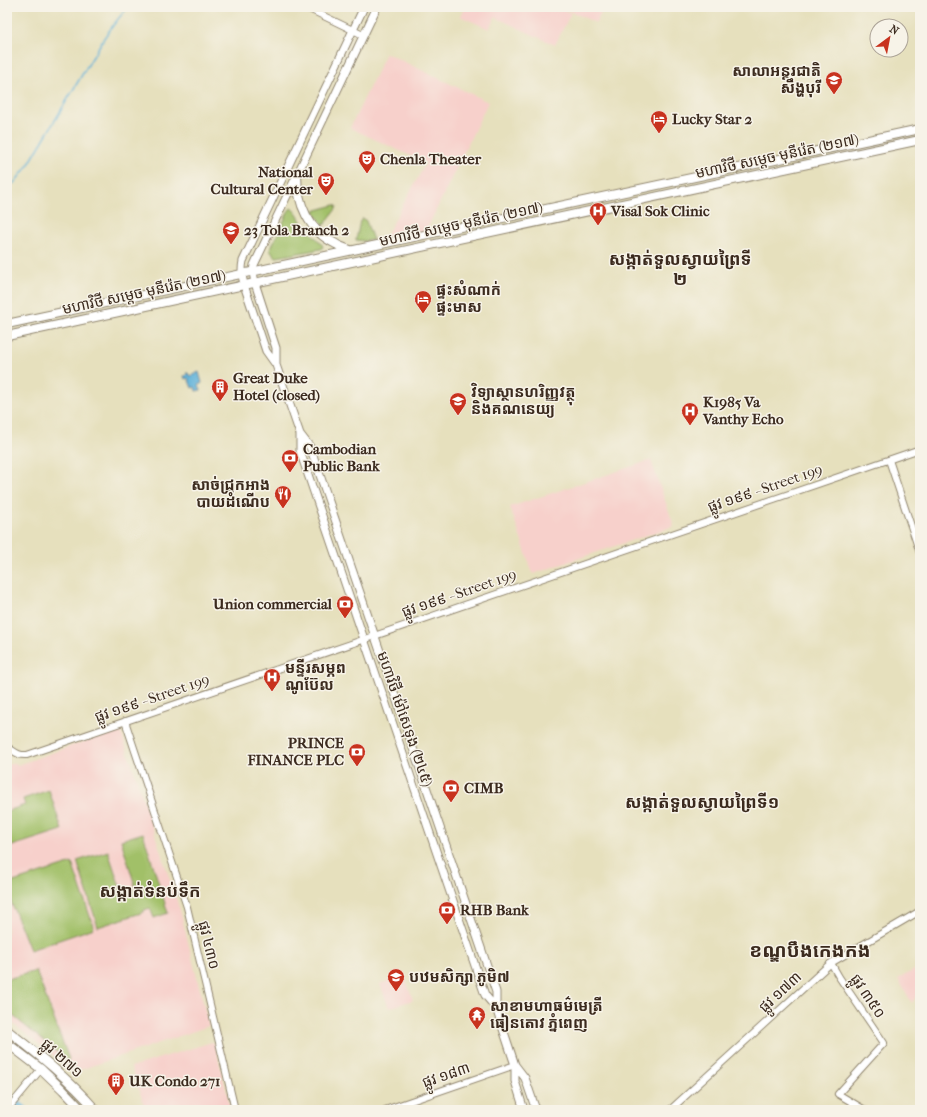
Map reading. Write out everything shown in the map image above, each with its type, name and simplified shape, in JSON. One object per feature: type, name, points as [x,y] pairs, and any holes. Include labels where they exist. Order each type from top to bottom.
[{"type":"main road","name":"មហាវិថី ម៉ៅសេទុង (២៤៥)","points":[[364,7],[244,261],[242,266],[242,274],[244,285],[266,351],[276,365],[300,434],[310,447],[496,992],[496,1008],[515,1065],[525,1078],[536,1110]]},
{"type":"main road","name":"មហាវិថី ម៉ៅសេទុង (២៤៥)","points":[[276,365],[276,348],[255,283],[253,272],[254,265],[377,7]]},
{"type":"main road","name":"មហាវិថី សម្តេច មុនីរ៉េត (២១៧)","points":[[7,324],[920,129]]},
{"type":"main road","name":"មហាវិថី សម្តេច មុនីរ៉េត (២១៧)","points":[[7,336],[920,140]]},
{"type":"main road","points":[[297,174],[297,187],[304,213],[321,234],[335,244],[351,250]]},
{"type":"main road","name":"មហាវិថី ម៉ៅសេទុង (២៤៥)","points":[[300,434],[300,451],[485,995],[496,1008]]},
{"type":"main road","name":"ផ្លូវ ២៧១","points":[[7,1030],[47,1061],[70,1082],[96,1110]]},
{"type":"main road","name":"ផ្លូវ ២៧១","points":[[7,1043],[41,1069],[82,1110]]},
{"type":"main road","name":"មហាវិថី ម៉ៅសេទុង (២៤៥)","points":[[515,1065],[514,1081],[524,1110]]},
{"type":"street","points":[[305,7],[363,35]]},
{"type":"street","name":"ផ្លូវ ១៩៩ - Street 199","points":[[7,747],[22,756],[27,755],[920,449]]},
{"type":"street","points":[[889,460],[920,554]]},
{"type":"street","name":"ផ្លូវ ៤៣០","points":[[124,721],[187,907],[235,1110]]},
{"type":"street","name":"ផ្លូវ ១៧៣","points":[[670,1110],[831,963],[920,911]]},
{"type":"street","name":"ផ្លូវ ៣៥០","points":[[831,963],[884,1043],[838,1094],[865,1110]]},
{"type":"street","name":"ផ្លូវ ១៨៣","points":[[385,1110],[515,1065]]},
{"type":"street","points":[[7,1110],[41,1069]]},
{"type":"shaded area","points":[[465,7],[557,7],[571,13],[555,45],[495,17],[489,29],[460,16]]},
{"type":"shaded area","points":[[561,7],[604,7],[596,23]]},
{"type":"shaded area","points":[[386,53],[488,102],[426,231],[383,241],[426,163],[350,128]]},
{"type":"shaded area","points":[[651,460],[674,526],[533,574],[510,507]]},
{"type":"shaded area","points":[[120,729],[180,910],[209,1026],[74,1072],[7,1019],[7,765],[14,763],[17,765]]},
{"type":"shaded area","points":[[920,967],[920,990],[912,1003],[898,979]]},
{"type":"shaded area","name":"បឋមសិក្សា ភូមិ៧","points":[[404,975],[413,1000],[389,1008],[380,984]]},
{"type":"shaded area","points":[[212,1042],[215,1044],[231,1110],[146,1110],[131,1067]]},
{"type":"green space","points":[[334,205],[337,206],[336,209],[324,225],[314,211]]},
{"type":"green space","points":[[291,208],[297,214],[304,226],[322,244],[323,247],[321,249],[277,257],[274,256],[270,250]]},
{"type":"green space","points":[[363,218],[366,221],[373,240],[356,240],[360,221]]},
{"type":"green space","points":[[49,790],[62,830],[9,847],[7,842],[7,811],[25,805],[23,799]]},
{"type":"green space","points":[[143,833],[168,913],[154,918],[150,908],[144,910],[144,912],[98,927],[77,861],[108,851],[122,893],[136,889],[121,840]]},
{"type":"green space","points":[[72,863],[94,928],[30,950],[8,894],[13,882]]},
{"type":"green space","points":[[36,971],[69,1059],[68,1061],[7,1011],[7,979]]},
{"type":"water","points":[[199,372],[202,383],[199,385],[201,390],[196,391],[195,387],[192,388],[188,378],[185,379],[184,376],[187,374],[186,373],[190,376]]},
{"type":"waterway","points":[[7,188],[15,182],[29,164],[104,38],[129,7]]},
{"type":"waterway","points":[[7,1098],[23,1110]]},
{"type":"place","name":"សាលាអន្តរជាតិ សឹង្ហបុរី","points":[[834,95]]},
{"type":"place","name":"Lucky Star 2","points":[[659,134]]},
{"type":"place","name":"Chenla Theater","points":[[367,174]]},
{"type":"place","name":"National Cultural Center","points":[[326,196]]},
{"type":"place","name":"Visal Sok Clinic","points":[[598,226]]},
{"type":"place","name":"23 Tola Branch 2","points":[[231,245]]},
{"type":"place","name":"ផ្ទះសំណាក់ ផ្ទះមាស","points":[[423,314]]},
{"type":"place","name":"Great Duke Hotel (closed)","points":[[220,402]]},
{"type":"place","name":"វិទ្យាស្ថានហរិញ្ញវត្ថុ និងគណនេយ្យ","points":[[458,416]]},
{"type":"place","name":"K1985 Va Vanthy Echo","points":[[690,426]]},
{"type":"place","name":"Cambodian Public Bank","points":[[290,473]]},
{"type":"place","name":"សាច់ជ្រូកអាង បាយដំណើប","points":[[283,509]]},
{"type":"place","name":"Union commercial","points":[[345,619]]},
{"type":"place","name":"មន្ទីរសម្ភព ណូប៊ែល","points":[[272,692]]},
{"type":"place","name":"PRINCE FINANCE PLC","points":[[357,767]]},
{"type":"place","name":"CIMB","points":[[451,803]]},
{"type":"place","name":"RHB Bank","points":[[447,925]]},
{"type":"place","name":"បឋមសិក្សា ភូមិ៧","points":[[396,992]]},
{"type":"place","name":"សាខាមហាធម៌មេត្រី ធៀនតោវ ភ្នំពេញ","points":[[477,1030]]},
{"type":"place","name":"UK Condo 271","points":[[116,1096]]},
{"type":"district","name":"សង្កាត់ទួលស្វាយព្រៃទី ២","points":[[680,269]]},
{"type":"district","name":"សង្កាត់ទួលស្វាយព្រៃទី១","points":[[702,802]]},
{"type":"district","name":"សង្កាត់ទំនប់ទឹក","points":[[150,891]]},
{"type":"district","name":"ខណ្ឌបឹងកេងកង","points":[[810,951]]}]
